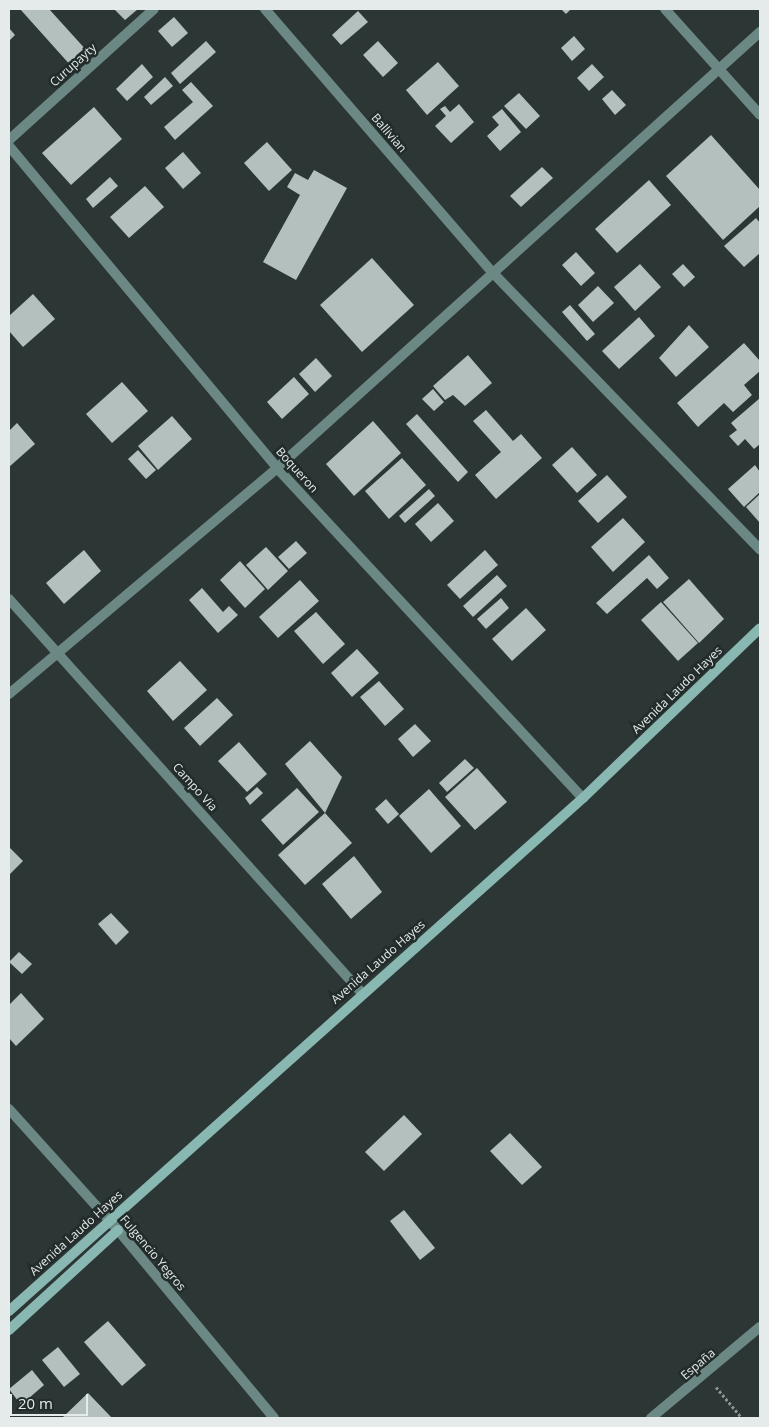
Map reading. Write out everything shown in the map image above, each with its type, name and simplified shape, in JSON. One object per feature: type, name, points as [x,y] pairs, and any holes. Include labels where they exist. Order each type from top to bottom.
[{"type":"street","name":"Curupayty","points":[[9,140],[154,9]]},
{"type":"street","name":"Ballivian","points":[[265,9],[494,274],[760,549]]},
{"type":"street","points":[[665,9],[760,115]]},
{"type":"street","points":[[9,694],[56,652],[277,468],[494,274],[718,66],[760,32]]},
{"type":"street","name":"Boqueron","points":[[9,146],[277,468],[583,798]]},
{"type":"street","name":"Campo Via","points":[[9,599],[362,992]]},
{"type":"street","name":"Avenida Laudo Hayes","points":[[9,1311],[362,992],[583,798],[760,628]]},
{"type":"street","name":"Fulgencio Yegros","points":[[9,1109],[109,1219],[274,1418]]},
{"type":"street","points":[[9,1330],[118,1230]]},
{"type":"street","name":"España","points":[[651,1418],[705,1375],[760,1327]]},
{"type":"path","points":[[705,1375],[742,1418]]},
{"type":"building","points":[[20,9],[49,9],[88,52],[72,67]]},
{"type":"building","points":[[114,9],[138,9],[125,20]]},
{"type":"building","points":[[561,9],[571,9],[566,14]]},
{"type":"building","points":[[358,11],[368,22],[341,45],[332,35]]},
{"type":"building","points":[[174,17],[188,33],[172,47],[158,31]]},
{"type":"building","points":[[9,28],[15,35],[9,41]]},
{"type":"building","points":[[574,36],[585,49],[572,61],[561,48]]},
{"type":"building","points":[[206,41],[216,52],[180,84],[171,73]]},
{"type":"building","points":[[378,41],[398,63],[383,77],[363,55]]},
{"type":"building","points":[[438,62],[459,86],[427,115],[406,90]]},
{"type":"building","points":[[142,64],[153,77],[127,101],[116,89]]},
{"type":"building","points":[[592,64],[604,77],[589,91],[577,78]]},
{"type":"building","points":[[165,77],[173,86],[151,105],[144,97]]},
{"type":"building","points":[[191,82],[213,106],[175,140],[164,127],[193,102],[182,90]]},
{"type":"building","points":[[612,90],[626,105],[615,115],[602,99]]},
{"type":"building","points":[[519,93],[540,116],[526,129],[504,106]]},
{"type":"building","points":[[459,104],[474,122],[451,143],[435,126],[446,116],[440,109],[445,106],[450,112]]},
{"type":"building","points":[[94,107],[122,139],[71,185],[42,153]]},
{"type":"building","points":[[502,109],[521,132],[500,151],[487,136],[499,125],[492,117]]},
{"type":"building","points":[[711,135],[760,190],[760,206],[723,240],[666,176]]},
{"type":"building","points":[[267,142],[292,170],[269,191],[244,163]]},
{"type":"building","points":[[183,152],[201,173],[183,189],[165,168]]},
{"type":"building","points":[[542,167],[553,178],[521,207],[510,196]]},
{"type":"building","points":[[314,170],[347,188],[296,280],[263,262],[300,195],[287,187],[295,173],[308,180]]},
{"type":"building","points":[[110,177],[118,186],[93,208],[86,199]]},
{"type":"building","points":[[649,180],[671,205],[617,253],[595,229]]},
{"type":"building","points":[[145,186],[164,207],[129,238],[110,217]]},
{"type":"building","points":[[756,218],[760,223],[760,253],[744,267],[724,246]]},
{"type":"building","points":[[576,252],[595,273],[581,286],[562,265]]},
{"type":"building","points":[[372,258],[414,305],[362,352],[320,305]]},
{"type":"building","points":[[640,264],[661,287],[635,311],[614,287]]},
{"type":"building","points":[[683,264],[695,277],[684,287],[672,274]]},
{"type":"building","points":[[598,286],[614,303],[593,322],[578,305]]},
{"type":"building","points":[[33,294],[55,319],[23,347],[9,331],[9,316]]},
{"type":"building","points":[[570,305],[595,334],[587,341],[562,312]]},
{"type":"building","points":[[639,317],[655,336],[619,369],[602,351]]},
{"type":"building","points":[[689,325],[709,347],[676,377],[659,358]]},
{"type":"building","points":[[744,343],[760,361],[760,371],[744,385],[752,395],[733,412],[724,403],[698,427],[677,403]]},
{"type":"building","points":[[468,355],[492,383],[465,406],[453,395],[445,400],[433,386]]},
{"type":"building","points":[[316,358],[332,376],[315,392],[299,374]]},
{"type":"building","points":[[294,377],[309,394],[282,419],[267,402]]},
{"type":"building","points":[[122,382],[148,411],[112,443],[86,414]]},
{"type":"building","points":[[433,389],[444,402],[434,411],[422,399]]},
{"type":"building","points":[[760,398],[760,444],[754,449],[745,439],[738,446],[729,436],[737,430],[731,423]]},
{"type":"building","points":[[486,410],[513,441],[521,434],[542,458],[496,499],[475,475],[501,452],[473,421]]},
{"type":"building","points":[[417,414],[468,472],[458,482],[406,424]]},
{"type":"building","points":[[172,416],[192,439],[158,470],[138,446]]},
{"type":"building","points":[[373,421],[401,453],[354,496],[326,464]]},
{"type":"building","points":[[17,423],[35,444],[9,467],[9,431]]},
{"type":"building","points":[[572,447],[597,475],[577,493],[552,465]]},
{"type":"building","points":[[138,450],[156,470],[146,479],[128,459]]},
{"type":"building","points":[[402,458],[426,485],[389,519],[365,491]]},
{"type":"building","points":[[755,465],[760,472],[760,492],[744,507],[728,489]]},
{"type":"building","points":[[607,475],[627,497],[598,523],[578,501]]},
{"type":"building","points":[[429,489],[435,496],[405,523],[399,516]]},
{"type":"building","points":[[760,494],[760,523],[746,507]]},
{"type":"building","points":[[438,503],[454,521],[431,542],[415,524]]},
{"type":"building","points":[[623,518],[645,542],[613,572],[591,547]]},
{"type":"building","points":[[296,541],[307,553],[289,569],[278,557]]},
{"type":"building","points":[[266,547],[288,571],[268,590],[246,565]]},
{"type":"building","points":[[84,550],[101,571],[64,604],[46,583]]},
{"type":"building","points":[[485,550],[498,565],[460,599],[447,585]]},
{"type":"building","points":[[649,555],[669,578],[657,589],[647,578],[607,614],[596,603]]},
{"type":"building","points":[[240,561],[265,589],[245,608],[220,580]]},
{"type":"building","points":[[497,575],[507,586],[473,617],[463,606]]},
{"type":"building","points":[[689,579],[724,619],[699,643],[663,602]]},
{"type":"building","points":[[300,580],[319,601],[278,638],[259,617]]},
{"type":"building","points":[[202,588],[223,612],[229,606],[238,615],[218,633],[189,600]]},
{"type":"building","points":[[501,598],[509,608],[486,629],[477,619]]},
{"type":"building","points":[[661,602],[698,643],[678,661],[641,620]]},
{"type":"building","points":[[526,608],[546,630],[512,661],[492,639]]},
{"type":"building","points":[[316,612],[345,644],[323,664],[294,631]]},
{"type":"building","points":[[357,649],[379,673],[352,697],[331,673]]},
{"type":"building","points":[[180,661],[207,690],[173,721],[147,691]]},
{"type":"building","points":[[379,681],[404,709],[385,726],[360,697]]},
{"type":"building","points":[[217,698],[233,715],[200,746],[184,728]]},
{"type":"building","points":[[415,724],[431,741],[413,757],[398,739]]},
{"type":"building","points":[[310,741],[342,777],[325,813],[285,764]]},
{"type":"building","points":[[239,742],[267,774],[247,792],[218,761]]},
{"type":"building","points":[[465,759],[474,768],[447,792],[439,783]]},
{"type":"building","points":[[477,768],[507,802],[475,830],[445,797]]},
{"type":"building","points":[[257,787],[263,793],[250,805],[245,798]]},
{"type":"building","points":[[297,788],[319,812],[283,845],[261,820]]},
{"type":"building","points":[[429,789],[461,826],[431,853],[399,816]]},
{"type":"building","points":[[386,799],[399,814],[388,824],[375,809]]},
{"type":"building","points":[[325,813],[352,843],[305,885],[278,855]]},
{"type":"building","points":[[9,847],[23,861],[9,875]]},
{"type":"building","points":[[354,856],[382,892],[351,919],[322,884]]},
{"type":"building","points":[[111,913],[129,932],[116,945],[98,924]]},
{"type":"building","points":[[19,952],[32,964],[22,974],[9,962]]},
{"type":"building","points":[[21,993],[44,1019],[16,1046],[9,1038],[9,1005]]},
{"type":"building","points":[[404,1115],[422,1134],[384,1171],[365,1152]]},
{"type":"building","points":[[510,1133],[542,1167],[522,1185],[490,1151]]},
{"type":"building","points":[[404,1210],[435,1248],[420,1260],[390,1221]]},
{"type":"building","points":[[108,1321],[146,1365],[122,1386],[84,1342]]},
{"type":"building","points":[[58,1347],[80,1374],[64,1387],[42,1360]]},
{"type":"building","points":[[32,1370],[44,1385],[21,1405],[9,1389]]},
{"type":"building","points":[[88,1393],[112,1418],[62,1418]]}]
